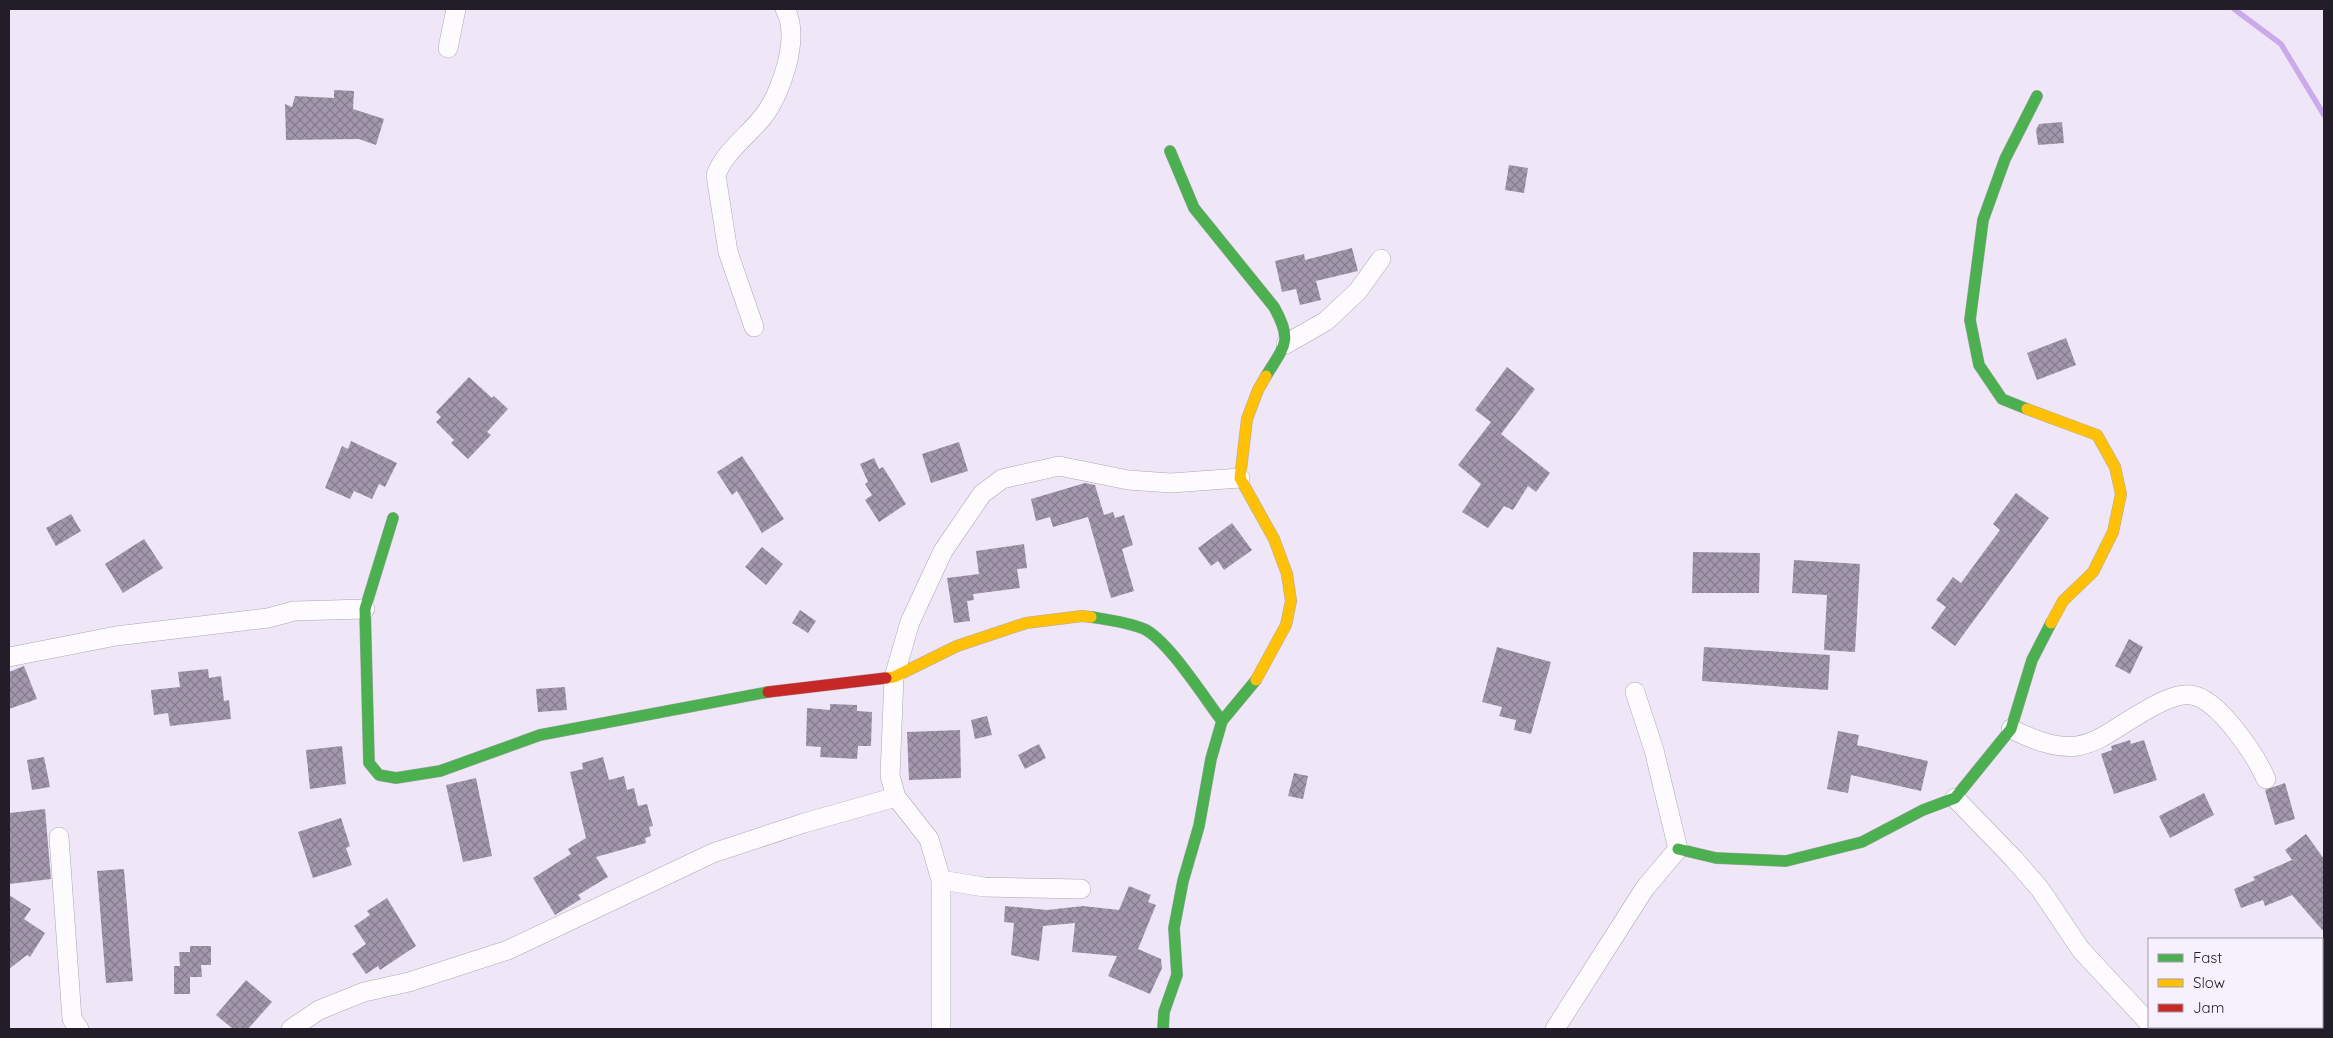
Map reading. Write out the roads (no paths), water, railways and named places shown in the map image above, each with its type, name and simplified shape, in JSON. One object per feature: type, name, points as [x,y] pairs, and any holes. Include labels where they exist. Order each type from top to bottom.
[{"type":"street","points":[[448,48],[456,9]]},
{"type":"street","points":[[754,327],[728,252],[716,175],[720,165],[763,116],[776,93],[790,55],[790,30],[785,9]]},
{"type":"street","points":[[1678,849],[1716,858],[1786,860],[1862,842],[1923,810],[1955,798],[2010,730],[2032,660],[2063,601],[2093,572],[2113,532],[2121,494],[2115,467],[2097,435],[2002,399],[1979,365],[1970,320],[1983,220],[2005,159],[2037,96]]},
{"type":"street","points":[[1170,151],[1194,208],[1274,306],[1284,325],[1286,344]]},
{"type":"street","points":[[1163,1029],[1164,1012],[1177,975],[1174,928],[1183,881],[1199,826],[1211,759],[1222,721],[1253,685],[1286,625],[1291,601],[1287,574],[1274,539],[1240,478],[1246,419],[1258,390],[1286,344],[1326,321],[1358,291],[1381,259]]},
{"type":"street","points":[[941,1029],[941,880],[929,839],[896,797],[890,776],[894,677],[910,622],[943,551],[982,494],[1002,479],[1059,466],[1128,480],[1171,483],[1240,478]]},
{"type":"street","points":[[393,518],[365,608],[369,763],[379,775],[396,778],[440,771],[540,735],[791,688],[894,677],[957,646],[1026,624],[1090,618],[1122,622],[1146,630],[1167,649],[1222,721]]},
{"type":"street","points":[[9,657],[116,636],[268,618],[294,611],[365,608]]},
{"type":"street","points":[[1635,692],[1654,750],[1678,849]]},
{"type":"street","points":[[2010,730],[2038,742],[2076,746],[2096,740],[2160,703],[2190,695],[2203,699],[2216,709],[2256,757],[2266,778]]},
{"type":"street","points":[[292,1029],[319,1010],[364,992],[409,982],[508,950],[713,853],[804,823],[896,797]]},
{"type":"street","points":[[1955,798],[2040,889],[2081,950],[2148,1022]]},
{"type":"street","points":[[59,837],[72,1019],[79,1029]]},
{"type":"street","points":[[1555,1029],[1645,888],[1678,849]]},
{"type":"street","points":[[941,880],[984,887],[1081,889]]},
{"type":"waterway","points":[[2234,9],[2281,44],[2324,115]]}]
